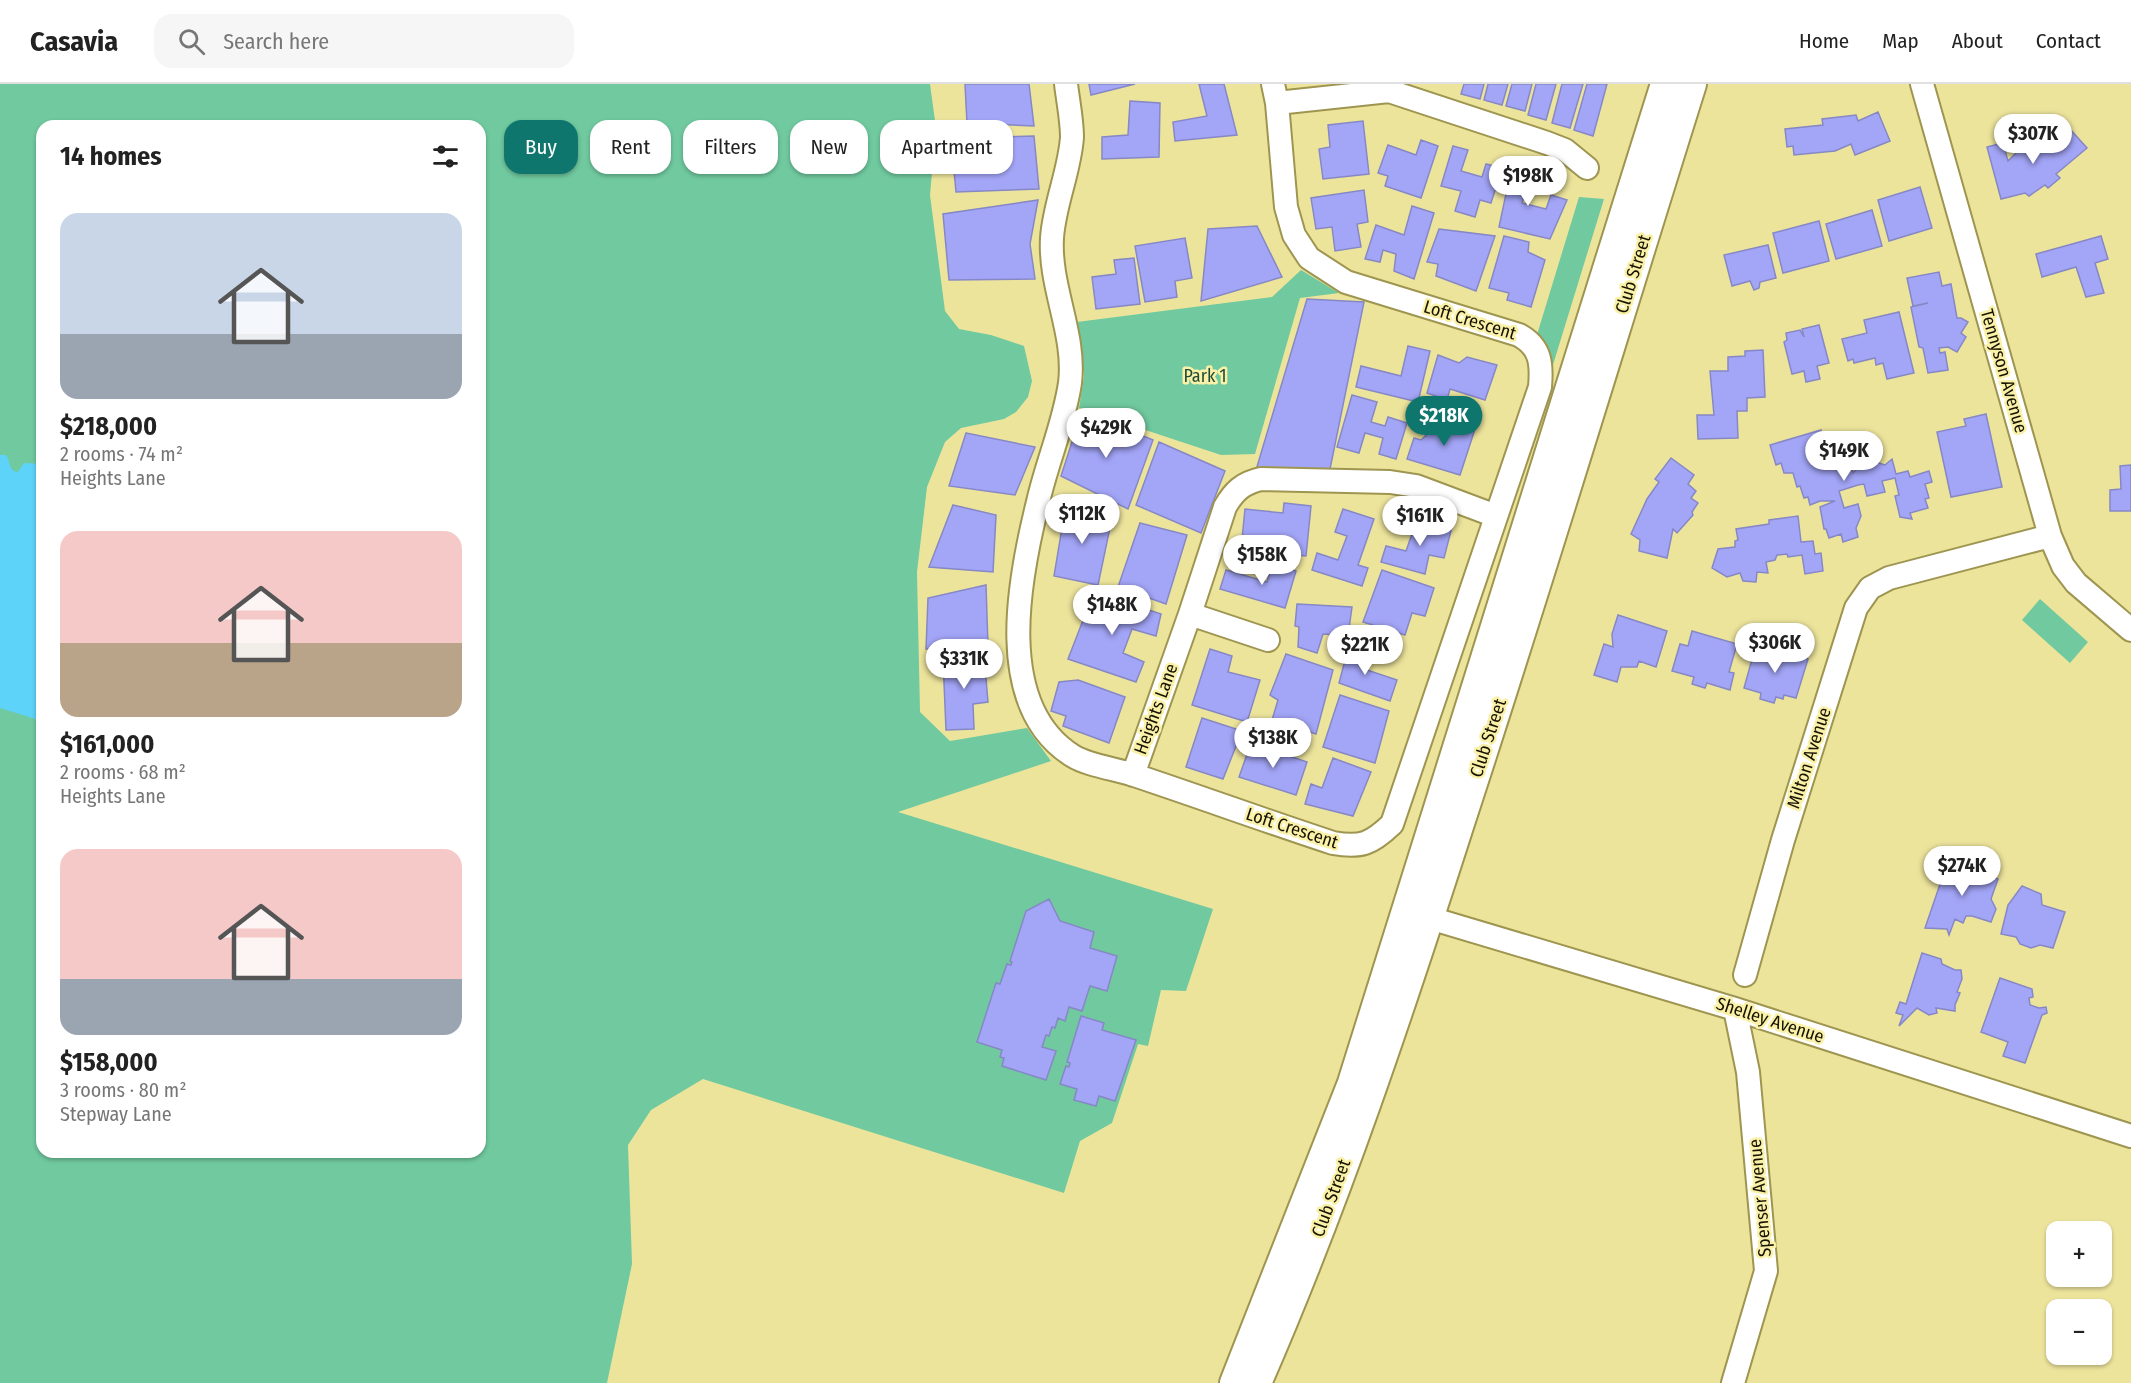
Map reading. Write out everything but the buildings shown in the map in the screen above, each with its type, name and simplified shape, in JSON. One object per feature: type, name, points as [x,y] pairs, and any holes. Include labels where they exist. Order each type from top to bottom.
[{"type":"main road","name":"Club Street","points":[[1257,1383],[1324,1219],[1418,914],[1665,84]]},
{"type":"main road","name":"Club Street","points":[[1234,1383],[1499,703],[1692,84]]},
{"type":"street","name":"Loft Crescent","points":[[1065,84],[1072,138],[1052,239],[1053,267],[1070,359],[1070,382],[1063,417],[1038,500],[1027,551],[1020,608],[1018,653],[1026,695],[1044,729],[1074,757],[1333,843],[1353,847],[1376,840],[1392,824],[1540,387],[1541,369],[1538,352],[1531,341],[1519,334],[1346,282],[1309,258],[1294,236],[1286,207],[1275,94]]},
{"type":"street","name":"Tennyson Avenue","points":[[1922,84],[2050,536],[2063,566],[2076,583],[2131,630]]},
{"type":"street","points":[[1275,94],[1389,91],[1547,143],[1565,150],[1587,168]]},
{"type":"street","name":"Heights Lane","points":[[1133,775],[1225,507],[1233,492],[1249,482],[1262,479],[1390,482],[1416,486],[1496,516]]},
{"type":"street","name":"Milton Avenue","points":[[1745,975],[1787,829],[1861,598],[1870,588],[1889,578],[1913,570],[2050,536]]},
{"type":"street","points":[[1190,614],[1268,640]]},
{"type":"street","name":"Shelley Avenue","points":[[1418,914],[1735,1009],[2131,1136]]},
{"type":"street","name":"Spenser Avenue","points":[[1733,1383],[1766,1271],[1748,1072],[1735,1009]]},
{"type":"green space","points":[[0,84],[930,84],[935,120],[880,120],[880,174],[932,174],[930,195],[945,311],[959,329],[991,335],[1024,346],[1032,381],[1028,397],[1016,412],[1004,419],[961,428],[945,442],[927,487],[917,572],[920,712],[950,741],[1027,728],[1051,761],[898,812],[1213,909],[1186,991],[1161,990],[1148,1046],[1138,1044],[1112,1123],[1080,1141],[1064,1193],[703,1079],[651,1110],[628,1145],[632,1264],[607,1383],[0,1383]]},
{"type":"green space","points":[[1579,197],[1604,199],[1552,368],[1536,338]]},
{"type":"green space","name":"Park 1","points":[[1301,270],[1339,293],[1300,298],[1255,454],[1221,455],[1079,408],[1084,376],[1077,322],[1272,297]]},
{"type":"green space","points":[[2040,599],[2088,642],[2070,663],[2022,620]]},
{"type":"water","points":[[0,455],[6,455],[11,468],[18,472],[24,463],[36,464],[36,719],[0,708]]}]
